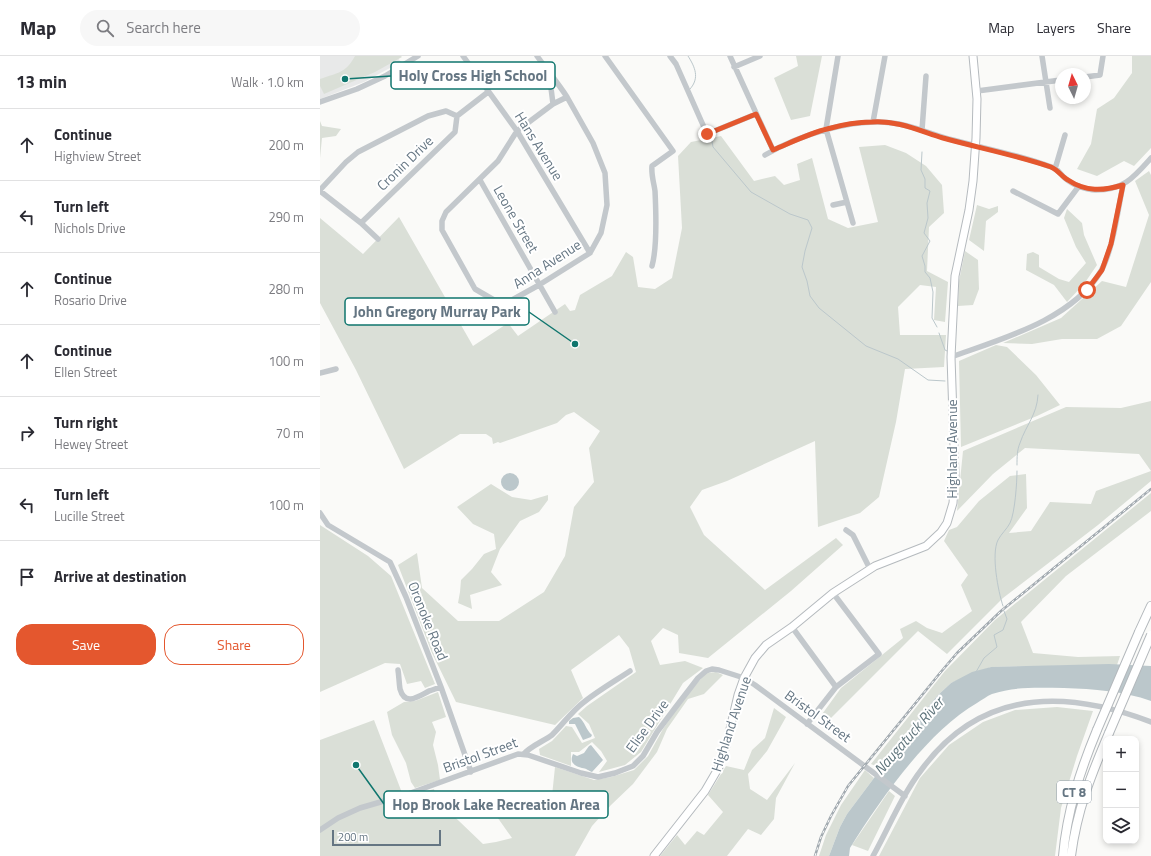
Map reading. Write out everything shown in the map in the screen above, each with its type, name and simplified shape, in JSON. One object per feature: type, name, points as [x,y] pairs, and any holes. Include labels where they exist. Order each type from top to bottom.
[{"type":"highway","name":"CT 8","points":[[1063,856],[1066,829],[1073,796],[1083,764],[1151,606]]},
{"type":"highway","name":"CT 8","points":[[1072,856],[1075,830],[1081,804],[1089,780],[1151,634]]},
{"type":"highway","points":[[1075,856],[1081,804]]},
{"type":"main road","name":"Highland Avenue","points":[[654,856],[705,791],[719,767],[726,746],[738,694],[744,678],[766,645],[792,627],[833,593],[870,569],[897,556],[926,546],[933,541],[948,523],[953,503],[955,476],[951,357],[955,276],[969,210],[976,146],[977,91],[974,56]]},
{"type":"street","points":[[320,102],[357,89],[385,76],[418,56]]},
{"type":"street","name":"Hans Avenue","points":[[463,56],[517,131],[590,253]]},
{"type":"street","name":"Anna Avenue","points":[[537,56],[567,97],[593,143],[605,173],[607,205],[601,233],[590,253],[540,285],[512,300],[494,300],[475,289],[442,230],[442,221],[446,212],[498,161],[517,131],[553,104],[567,97]]},
{"type":"street","points":[[605,56],[673,150],[653,165],[655,252],[652,266]]},
{"type":"street","points":[[670,56],[676,64],[707,134],[756,114]]},
{"type":"street","points":[[730,56],[773,150]]},
{"type":"street","points":[[734,67],[760,56]]},
{"type":"street","points":[[838,56],[826,129],[853,223]]},
{"type":"street","points":[[873,122],[885,56]]},
{"type":"street","points":[[1042,56],[1050,108]]},
{"type":"street","points":[[1091,76],[1100,75],[1103,56]]},
{"type":"street","name":"Anna Avenue","points":[[549,72],[553,104]]},
{"type":"street","points":[[922,130],[926,76]]},
{"type":"street","points":[[977,91],[1055,81]]},
{"type":"street","points":[[378,239],[361,223],[320,190],[346,162],[358,152],[428,116],[446,111],[457,116],[488,92]]},
{"type":"street","name":"Cronin Drive","points":[[361,223],[455,132],[457,116]]},
{"type":"street","points":[[765,155],[773,150],[826,129],[873,122],[893,123],[922,130],[942,137],[1034,162],[1056,169],[1067,180],[1079,186],[1095,190],[1108,189],[1123,185],[1137,174],[1151,158]]},
{"type":"street","points":[[1056,169],[1065,135]]},
{"type":"street","name":"Leone Street","points":[[480,180],[555,312]]},
{"type":"street","points":[[951,357],[1022,332],[1058,313],[1087,290],[1102,270],[1111,244],[1123,185]]},
{"type":"street","points":[[1013,191],[1058,214],[1079,186]]},
{"type":"street","points":[[833,205],[847,202]]},
{"type":"street","points":[[320,373],[336,369]]},
{"type":"street","name":"Oronoke Road","points":[[320,513],[328,526],[390,562],[406,597],[441,687],[471,772]]},
{"type":"street","points":[[846,530],[852,535],[870,569]]},
{"type":"street","points":[[807,724],[836,688],[879,654],[833,593]]},
{"type":"street","points":[[792,627],[836,688]]},
{"type":"street","name":"Bristol Street","points":[[710,669],[719,670],[744,678],[755,685],[905,796]]},
{"type":"street","name":"Elise Drive","points":[[524,754],[581,773],[598,777],[615,773],[633,766],[643,756],[657,732],[698,678],[710,669]]},
{"type":"street","points":[[398,670],[400,690],[405,697],[411,699],[418,698],[429,691],[441,687]]},
{"type":"street","name":"Bristol Street","points":[[320,830],[333,820],[360,808],[408,794],[512,756],[524,754],[553,734],[584,701],[630,671]]},
{"type":"street","points":[[873,856],[905,796],[929,759],[956,733],[982,717],[1010,706],[1037,701],[1068,701],[1102,707],[1151,722]]},
{"type":"shaded area","points":[[320,56],[396,56],[401,62],[364,82],[320,99]]},
{"type":"shaded area","points":[[355,56],[402,57],[375,72],[324,94],[320,86],[320,79],[340,72],[352,62]]},
{"type":"shaded area","points":[[796,56],[822,56],[810,116],[791,120],[774,78],[798,66]]},
{"type":"shaded area","points":[[1132,56],[1151,56],[1151,148],[1134,166],[1124,161],[1097,176],[1077,169],[1091,144],[1097,109],[1114,98],[1132,73]]},
{"type":"shaded area","points":[[320,121],[322,126],[341,129],[336,136],[322,138],[320,158]]},
{"type":"shaded area","points":[[721,136],[754,181],[775,176],[784,185],[800,180],[797,164],[812,158],[828,219],[848,228],[878,222],[859,147],[885,145],[906,153],[926,166],[942,185],[944,213],[929,227],[927,271],[948,282],[945,322],[934,320],[936,287],[920,285],[898,307],[900,335],[946,335],[944,367],[905,369],[896,422],[879,497],[860,513],[818,527],[815,441],[727,481],[702,490],[690,507],[704,535],[765,590],[836,538],[843,545],[791,591],[708,658],[679,653],[678,635],[663,628],[651,641],[660,665],[685,661],[703,668],[683,683],[641,752],[625,765],[599,772],[607,761],[601,751],[592,742],[579,752],[571,752],[571,766],[540,755],[539,749],[552,741],[566,726],[572,727],[582,743],[595,738],[589,724],[578,714],[587,706],[636,672],[629,648],[619,635],[571,670],[583,698],[555,725],[456,702],[432,653],[398,565],[417,553],[422,588],[458,621],[499,621],[544,592],[565,556],[574,507],[594,482],[589,448],[600,431],[574,412],[566,415],[557,423],[500,443],[498,442],[493,444],[492,438],[486,434],[460,434],[404,469],[356,370],[320,303],[320,218],[363,254],[399,217],[473,346],[508,323],[518,336],[565,304],[570,311],[575,310],[580,295],[612,276],[626,252],[633,257],[638,287],[655,289],[672,278],[682,228],[678,156],[691,142]]},
{"type":"shaded area","points":[[1149,171],[1151,175],[1151,282],[1121,326],[1097,339],[1062,339],[1032,344],[1003,343],[1061,318],[1102,281],[1126,287],[1149,215],[1135,181]]},
{"type":"shaded area","points":[[977,205],[989,209],[998,206],[998,212],[986,221],[984,251],[969,240]]},
{"type":"shaded area","points":[[1067,209],[1082,223],[1084,235],[1097,265],[1084,284],[1067,302],[1054,285],[1026,270],[1027,254],[1033,252],[1039,255],[1039,267],[1059,279],[1069,282],[1086,263],[1076,247],[1064,218]]},
{"type":"shaded area","points":[[965,251],[978,260],[979,289],[973,305],[958,306],[959,281]]},
{"type":"shaded area","points":[[996,345],[1007,347],[1036,375],[1060,405],[961,447],[959,361]]},
{"type":"shaded area","points":[[1151,401],[1151,471],[1139,454],[1025,448],[993,474],[957,511],[963,451],[1066,407],[1121,408]]},
{"type":"shaded area","points":[[1151,471],[1151,481],[1098,525],[1003,598],[947,654],[918,631],[828,721],[820,717],[841,688],[903,638],[900,629],[916,621],[927,628],[942,633],[972,611],[961,585],[968,575],[944,541],[949,530],[957,527],[979,501],[1010,476],[1026,474],[1027,508],[1009,533],[1031,531],[1050,502],[1091,504],[1096,491]]},
{"type":"shaded area","points":[[491,484],[512,497],[531,500],[548,495],[548,500],[539,512],[520,521],[500,549],[491,572],[502,585],[470,595],[472,609],[458,603],[461,580],[484,554],[496,549],[494,534],[473,524],[457,507]]},
{"type":"shaded area","points":[[1151,493],[1151,511],[1066,576],[1021,622],[1033,653],[1078,657],[1120,656],[1117,665],[991,667],[951,683],[937,696],[919,718],[882,769],[871,764],[945,671],[995,620]]},
{"type":"shaded area","points":[[320,525],[368,556],[391,576],[435,684],[425,688],[421,681],[407,684],[400,664],[385,663],[320,692]]},
{"type":"shaded area","points":[[716,672],[723,675],[704,694],[688,699],[667,729],[657,752],[633,784],[592,826],[575,856],[320,856],[320,740],[374,720],[404,798],[434,789],[436,799],[483,844],[496,842],[512,838],[495,814],[501,805],[501,794],[517,795],[531,791],[538,798],[552,796],[555,767],[594,780],[611,777],[634,770],[648,756],[663,729],[684,698],[706,673]]},
{"type":"shaded area","points":[[438,692],[446,717],[432,722],[436,732],[433,745],[440,780],[415,788],[411,782],[406,763],[392,735],[387,712],[404,702],[415,701]]},
{"type":"shaded area","points":[[1057,707],[1093,711],[1061,808],[1055,856],[879,856],[920,778],[949,745],[983,722],[1015,710]]},
{"type":"shaded area","points":[[774,708],[786,717],[767,751],[748,774],[750,789],[767,800],[795,763],[776,798],[774,819],[761,835],[748,829],[727,856],[660,856],[677,835],[685,845],[697,831],[704,835],[723,812],[708,795],[726,766],[744,770],[752,750],[765,738]]},
{"type":"shaded area","points":[[865,770],[874,778],[847,814],[840,827],[829,856],[819,856],[826,835],[841,805]]},
{"type":"shaded area","points":[[889,791],[895,796],[868,851],[852,845]]},
{"type":"water","points":[[510,473],[516,476],[519,482],[516,488],[510,491],[504,488],[501,482],[504,476]]},
{"type":"water","name":"Naugatuck River","points":[[1109,664],[1151,666],[1151,701],[1108,691],[1064,688],[1019,689],[1001,691],[990,695],[958,716],[940,731],[906,768],[875,809],[850,848],[849,856],[829,856],[840,827],[847,814],[919,718],[937,696],[951,683],[972,672],[991,667]]},
{"type":"water","points":[[579,717],[592,735],[591,737],[583,740],[575,724],[569,724],[569,721],[573,718]]},
{"type":"water","points":[[591,745],[603,760],[592,772],[573,764],[572,762],[573,754],[577,756],[584,753]]},
{"type":"waterway","points":[[688,56],[693,64],[696,77],[690,89]]},
{"type":"waterway","points":[[711,136],[713,147],[751,192],[790,214],[808,220],[812,228],[802,267],[810,296],[819,308],[866,346],[898,359],[928,380],[945,381]]},
{"type":"waterway","points":[[922,152],[921,170],[925,179],[925,188],[930,191],[927,203],[928,218],[924,233],[930,241],[922,256],[925,272],[930,278],[933,292],[932,318],[937,327]]},
{"type":"waterway","points":[[939,333],[945,350],[947,351]]},
{"type":"waterway","points":[[1017,465],[1019,446],[1036,408],[1038,395]]},
{"type":"waterway","points":[[1003,606],[997,582],[995,554],[998,540],[1009,525],[1012,518],[1017,471]]},
{"type":"waterway","points":[[976,672],[984,658],[997,647],[994,635],[1003,630],[1007,619],[1004,611]]},
{"type":"railway","points":[[815,856],[821,837],[848,786],[957,653],[1001,611],[1151,489]]},
{"type":"place","name":"Holy Cross High School","points":[[345,79]]},
{"type":"place","name":"John Gregory Murray Park","points":[[575,344]]},
{"type":"place","name":"Hop Brook Lake Recreation Area","points":[[356,765]]},
{"type":"route","points":[[707,134],[756,114],[773,150],[826,129],[873,122],[893,123],[1056,169],[1067,180],[1087,189],[1108,189],[1123,185],[1111,244],[1102,270],[1087,290]]}]
